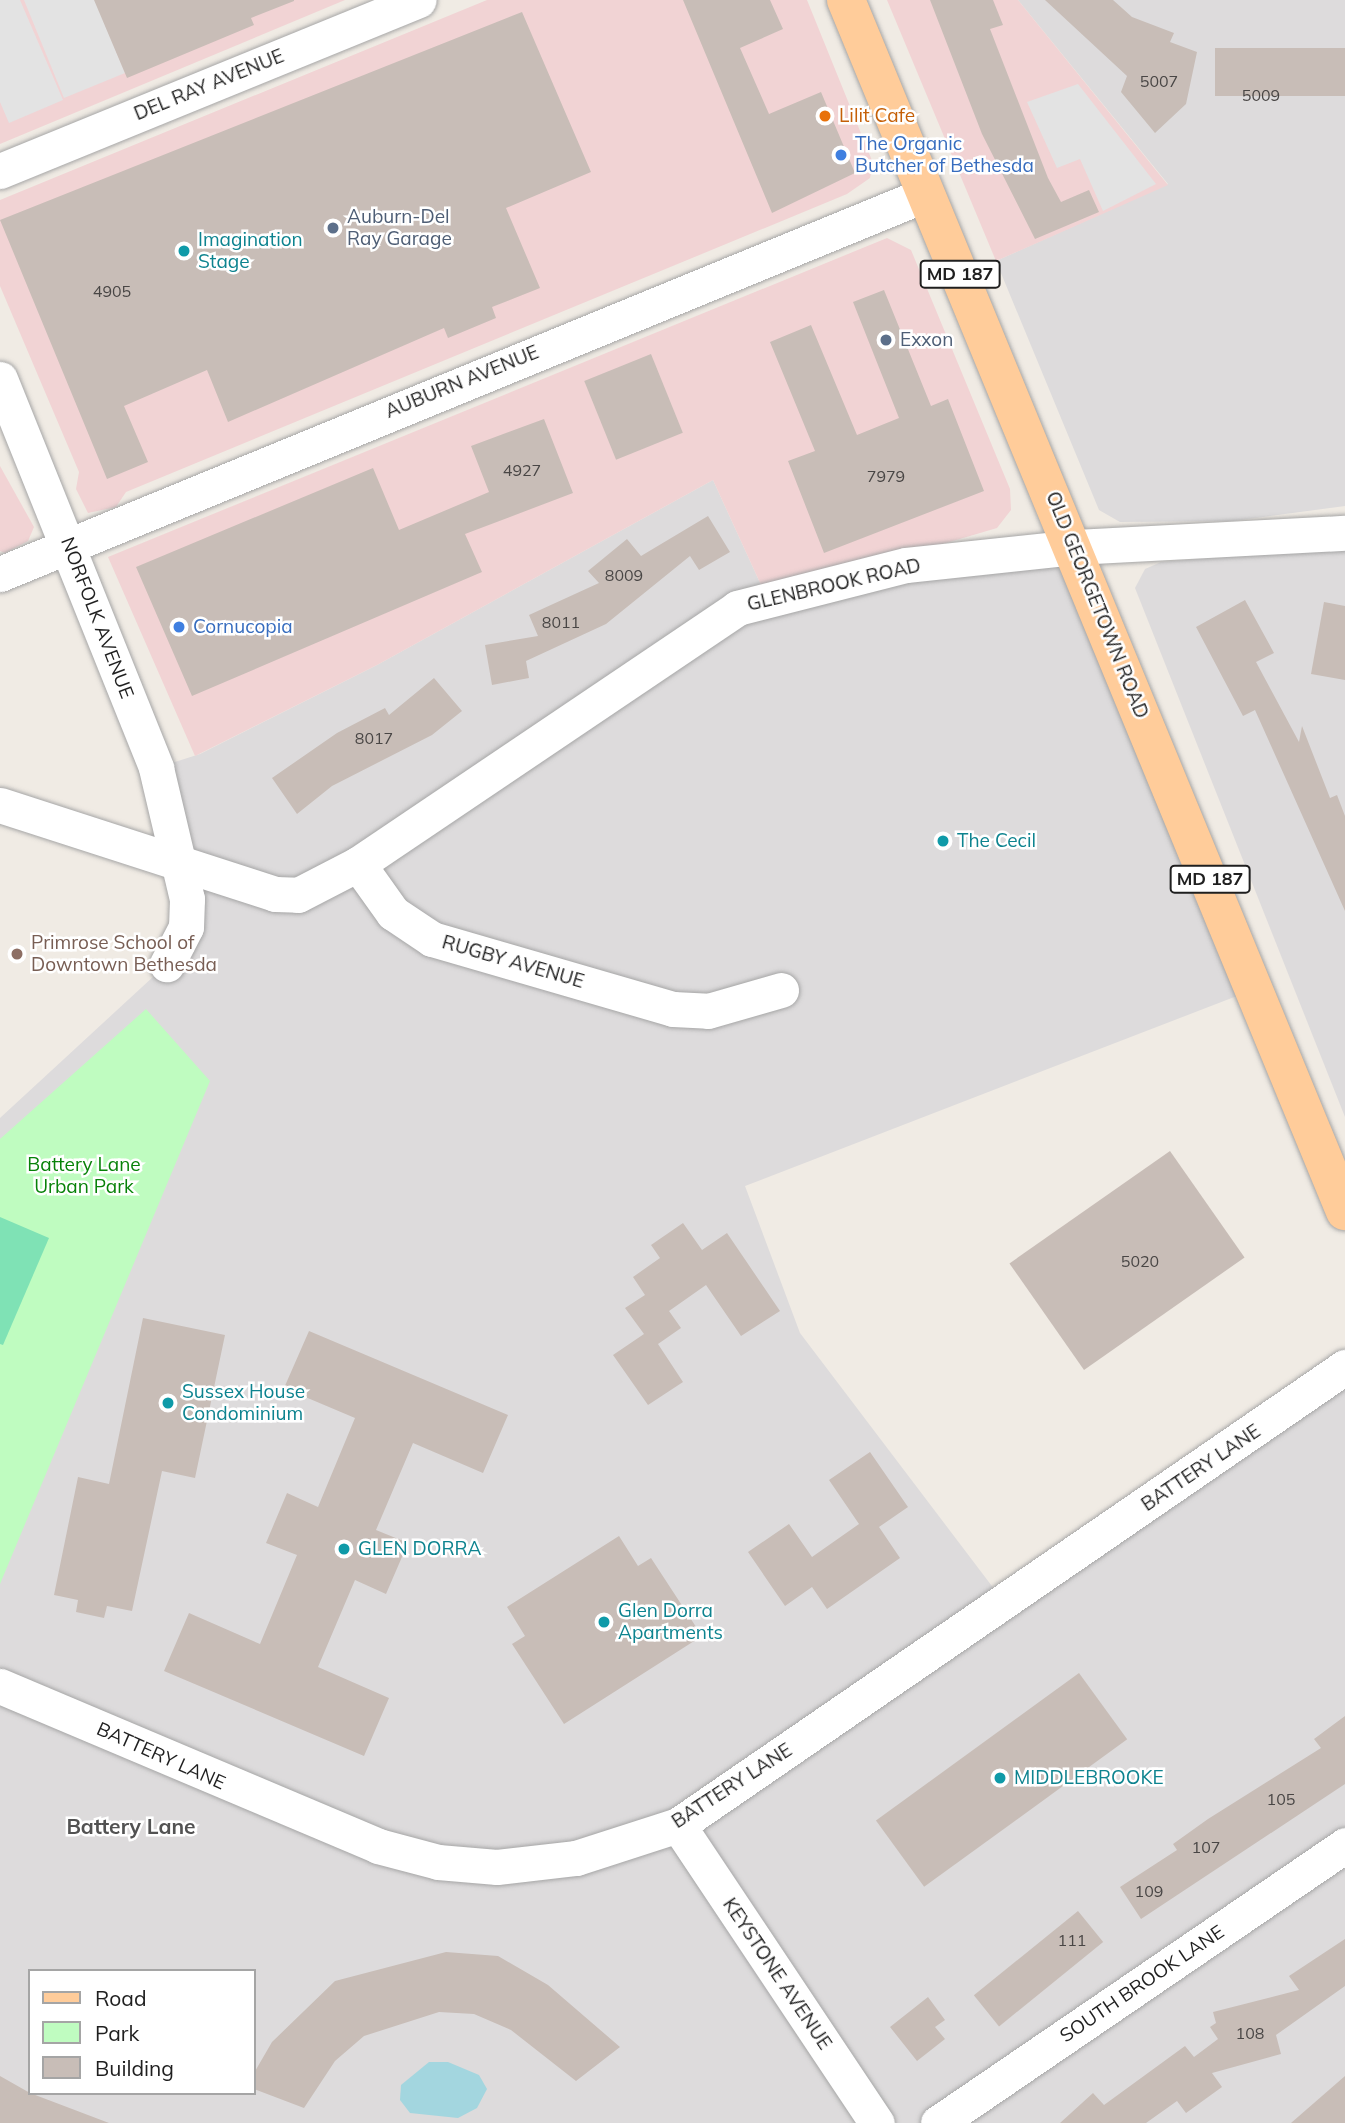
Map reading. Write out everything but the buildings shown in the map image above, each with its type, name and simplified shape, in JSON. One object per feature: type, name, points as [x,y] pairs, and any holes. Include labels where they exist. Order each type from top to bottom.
[{"type":"main road","name":"OLD GEORGETOWN ROAD","points":[[846,0],[1074,547],[1345,1211]]},
{"type":"street","name":"DEL RAY AVENUE","points":[[0,171],[418,0]]},
{"type":"street","name":"AUBURN AVENUE","points":[[0,574],[68,542],[926,194]]},
{"type":"street","name":"NORFOLK AVENUE","points":[[0,379],[68,542],[156,768],[180,863]]},
{"type":"street","name":"GLENBROOK ROAD","points":[[358,864],[737,608],[906,565],[1074,547],[1345,533]]},
{"type":"street","points":[[0,805],[275,894],[298,895],[358,864]]},
{"type":"street","points":[[167,964],[186,927],[180,863]]},
{"type":"street","name":"RUGBY AVENUE","points":[[358,864],[393,913],[446,943],[673,1009],[708,1011],[781,990]]},
{"type":"street","name":"BATTERY LANE","points":[[0,1686],[338,1831],[438,1862],[497,1867],[576,1858],[678,1825],[1345,1367]]},
{"type":"street","name":"KEYSTONE AVENUE","points":[[678,1825],[877,2123]]},
{"type":"street","name":"SOUTH BROOK LANE","points":[[938,2123],[1345,1845]]},
{"type":"shaded area","points":[[0,0],[345,0],[0,144]]},
{"type":"shaded area","points":[[0,0],[20,0],[63,100],[9,123],[0,102]]},
{"type":"shaded area","points":[[24,0],[95,0],[125,73],[64,98]]},
{"type":"shaded area","points":[[487,0],[807,0],[873,163],[870,178],[847,194],[126,492],[116,507],[88,513],[76,489],[79,472],[0,286],[0,200]]},
{"type":"shaded area","points":[[887,0],[1018,0],[1168,185],[996,261]]},
{"type":"shaded area","points":[[1018,0],[1345,0],[1345,506],[1233,521],[1120,522],[1099,510],[996,261],[1168,184]]},
{"type":"shaded area","points":[[1078,84],[1156,184],[1103,211],[1080,159],[1057,168],[1027,102]]},
{"type":"shaded area","points":[[887,238],[911,250],[1010,489],[1011,510],[997,528],[766,596],[713,480],[377,665],[195,756],[108,557]]},
{"type":"shaded area","points":[[0,466],[34,527],[28,541],[5,553],[0,551]]},
{"type":"shaded area","points":[[713,480],[766,596],[1074,547],[1255,989],[745,1186],[800,1333],[1004,1602],[1345,1367],[1345,2123],[0,2123],[0,1118],[167,964],[186,927],[156,768],[200,754],[377,665]]},
{"type":"shaded area","points":[[1345,547],[1345,1117],[1135,588],[1145,569],[1161,562]]},
{"type":"green space","name":"Battery Lane Urban Park","points":[[146,1009],[210,1081],[0,1584],[0,1139]]},
{"type":"green space","points":[[0,1217],[49,1238],[3,1345],[0,1344]]},
{"type":"water","points":[[429,2062],[448,2062],[479,2075],[487,2089],[477,2108],[458,2118],[410,2113],[400,2100],[401,2085]]},
{"type":"place","name":"Lilit Cafe","points":[[825,116]]},
{"type":"place","name":"The Organic Butcher of Bethesda","points":[[841,155]]},
{"type":"place","name":"Auburn-Del Ray Garage","points":[[333,228]]},
{"type":"place","name":"Imagination Stage","points":[[184,251]]},
{"type":"place","name":"Exxon","points":[[886,340]]},
{"type":"place","name":"Cornucopia","points":[[179,627]]},
{"type":"place","name":"The Cecil","points":[[943,841]]},
{"type":"place","name":"Primrose School of Downtown Bethesda","points":[[17,954]]},
{"type":"place","name":"Sussex House Condominium","points":[[168,1403]]},
{"type":"place","name":"GLEN DORRA","points":[[344,1549]]},
{"type":"place","name":"Glen Dorra Apartments","points":[[604,1622]]},
{"type":"place","name":"MIDDLEBROOKE","points":[[1000,1778]]},
{"type":"district","name":"Battery Lane","points":[[131,1826]]}]
